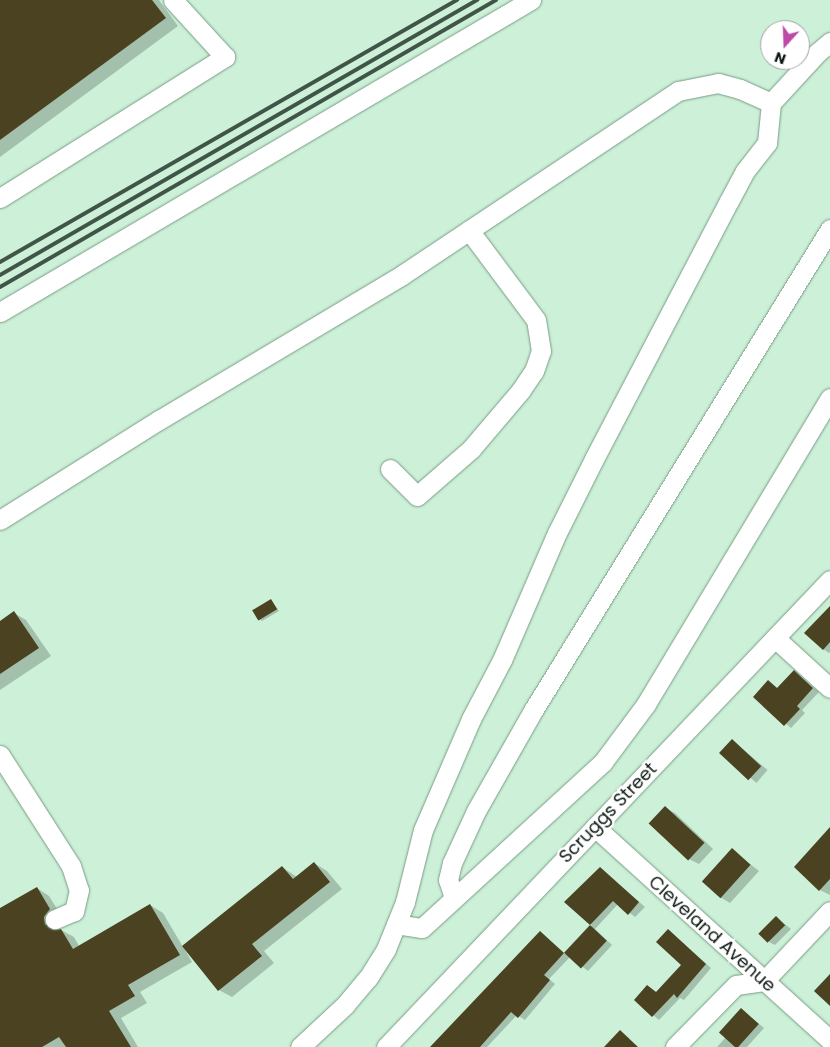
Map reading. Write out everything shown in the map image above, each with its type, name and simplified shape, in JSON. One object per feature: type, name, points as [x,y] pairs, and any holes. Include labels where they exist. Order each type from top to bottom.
[{"type":"street","points":[[0,198],[225,58],[173,0]]},
{"type":"street","points":[[0,312],[531,0]]},
{"type":"street","points":[[300,1047],[345,1005],[368,978],[386,949],[405,902],[424,830],[471,719],[502,660],[549,550],[594,459],[745,171],[767,143],[771,103],[817,53],[830,42]]},
{"type":"street","points":[[0,520],[159,420],[402,275],[678,91],[718,83],[740,89],[771,103]]},
{"type":"street","points":[[454,898],[448,880],[452,863],[476,811],[534,709],[830,229]]},
{"type":"street","points":[[390,469],[417,496],[470,449],[515,397],[534,371],[541,351],[536,320],[469,230]]},
{"type":"street","points":[[396,924],[422,928],[604,762],[646,704],[830,398]]},
{"type":"street","name":"Scruggs Street","points":[[386,1047],[830,580]]},
{"type":"street","points":[[775,638],[830,688]]},
{"type":"street","points":[[0,755],[6,777],[72,866],[79,890],[74,911],[55,919]]},
{"type":"street","name":"Cleveland Avenue","points":[[595,827],[830,1040]]},
{"type":"street","points":[[675,1047],[736,985],[764,980],[830,912]]},
{"type":"building","points":[[0,0],[152,0],[166,18],[0,140]]},
{"type":"building","points":[[271,599],[277,609],[258,621],[252,610]]},
{"type":"building","points":[[830,606],[830,642],[823,650],[804,633]]},
{"type":"building","points":[[14,611],[39,648],[0,674],[0,621]]},
{"type":"building","points":[[794,670],[813,688],[797,706],[800,709],[784,726],[753,697],[768,680],[777,688]]},
{"type":"building","points":[[732,739],[761,766],[748,780],[719,753]]},
{"type":"building","points":[[665,806],[704,843],[688,860],[649,824]]},
{"type":"building","points":[[830,827],[830,879],[819,891],[794,867]]},
{"type":"building","points":[[732,848],[751,865],[720,898],[702,881]]},
{"type":"building","points":[[314,862],[330,882],[252,944],[262,956],[218,991],[182,946],[282,866],[293,879]]},
{"type":"building","points":[[600,867],[639,902],[628,915],[613,901],[590,925],[564,902]]},
{"type":"building","points":[[37,887],[50,909],[44,917],[45,924],[53,930],[61,929],[73,949],[150,904],[180,955],[128,985],[135,996],[109,1011],[131,1047],[66,1047],[59,1037],[42,1047],[0,1047],[0,908]]},
{"type":"building","points":[[776,916],[785,925],[768,943],[758,934]]},
{"type":"building","points":[[590,925],[607,941],[581,968],[564,953]]},
{"type":"building","points":[[668,929],[706,964],[677,998],[674,994],[652,1017],[634,1000],[647,985],[656,992],[681,965],[656,942]]},
{"type":"building","points":[[540,931],[564,953],[544,975],[550,980],[518,1018],[511,1012],[480,1047],[430,1047]]},
{"type":"building","points":[[830,974],[830,1006],[814,991]]},
{"type":"building","points":[[741,1008],[759,1024],[738,1047],[735,1047],[719,1033]]},
{"type":"building","points":[[620,1030],[638,1047],[604,1047]]},
{"type":"railway","points":[[0,262],[457,0]]},
{"type":"railway","points":[[0,275],[477,0]]},
{"type":"railway","points":[[0,287],[496,0]]}]
